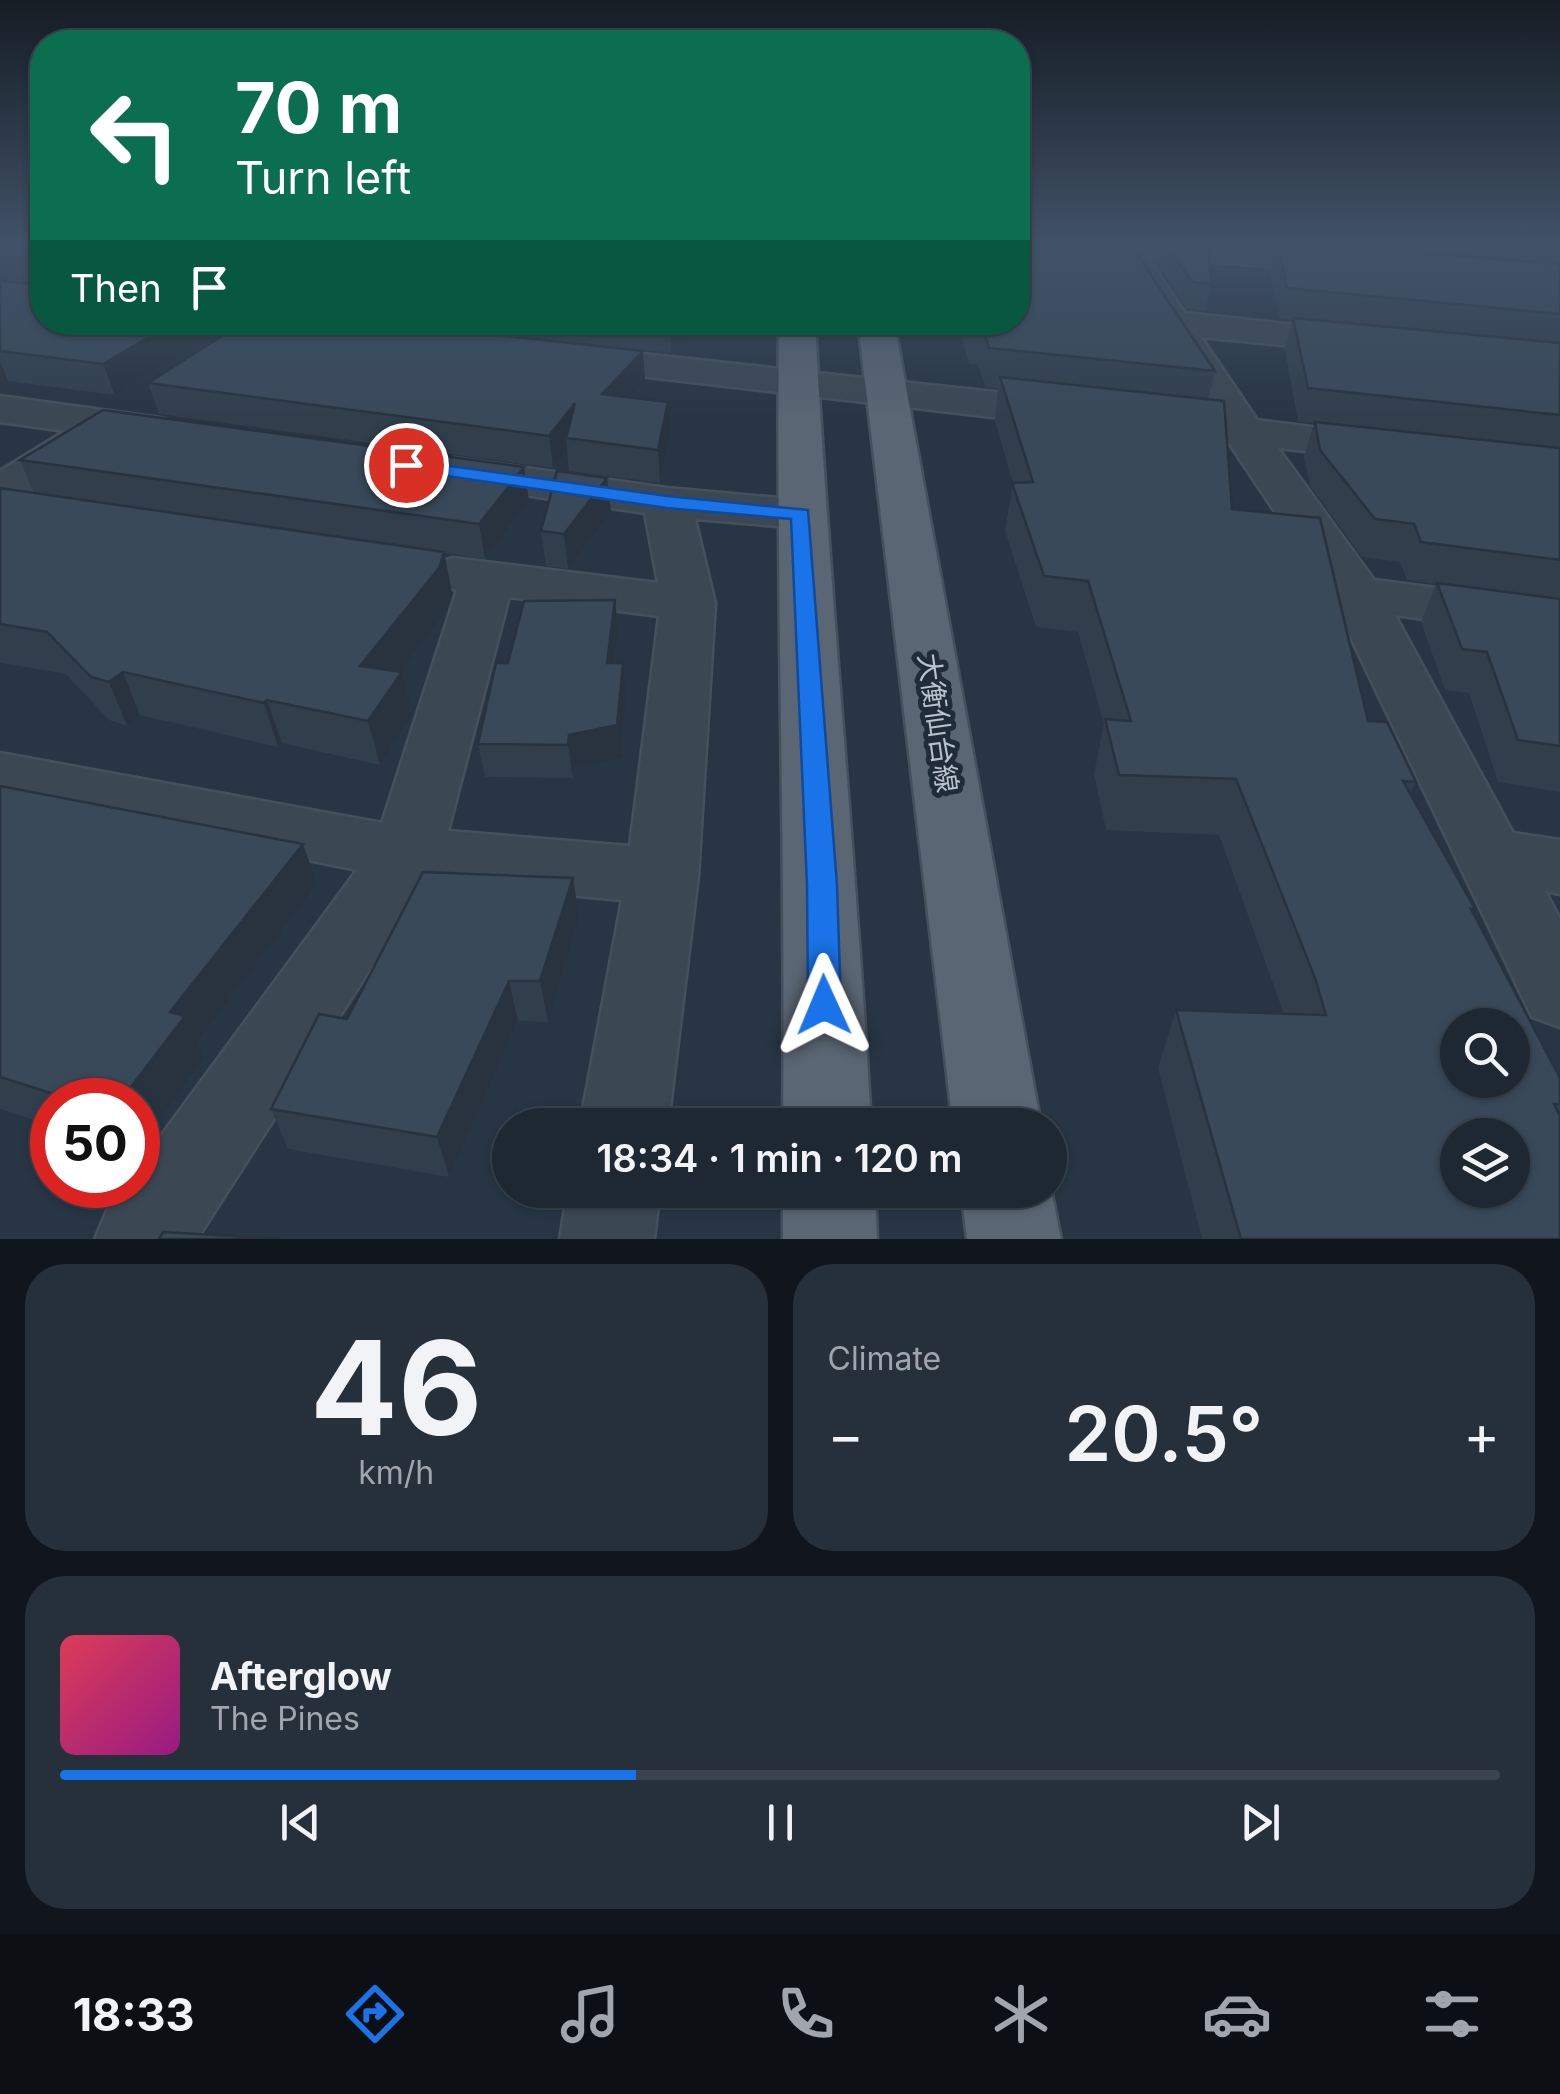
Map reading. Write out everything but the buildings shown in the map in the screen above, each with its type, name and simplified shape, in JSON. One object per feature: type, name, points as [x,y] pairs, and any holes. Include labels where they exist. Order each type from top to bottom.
[{"type":"main road","name":"大衡仙台線","points":[[878,335],[994,1108]]},
{"type":"main road","points":[[797,353],[801,514],[822,885],[827,1108]]},
{"type":"main road","points":[[829,1208],[830,1239]]},
{"type":"main road","points":[[1009,1208],[1014,1239]]},
{"type":"street","points":[[1159,302],[1357,594],[1560,994]]},
{"type":"street","points":[[1172,323],[1404,346]]},
{"type":"street","points":[[532,354],[797,353],[886,394],[1422,452]]},
{"type":"street","points":[[0,491],[154,394]]},
{"type":"street","points":[[0,409],[203,437]]},
{"type":"street","points":[[416,467],[667,502],[801,514]]},
{"type":"street","points":[[627,1108],[662,876],[688,603],[667,502]]},
{"type":"street","points":[[0,507],[58,516]]},
{"type":"street","points":[[409,568],[688,603]]},
{"type":"street","points":[[142,1239],[407,854],[487,579]]},
{"type":"street","points":[[1357,594],[1560,621]]},
{"type":"street","points":[[4,780],[407,854],[662,876]]},
{"type":"street","points":[[1493,856],[1560,867]]},
{"type":"street","points":[[606,1239],[611,1208]]},
{"type":"route","points":[[406,465],[667,502],[801,514],[822,885],[824,1005]]}]
